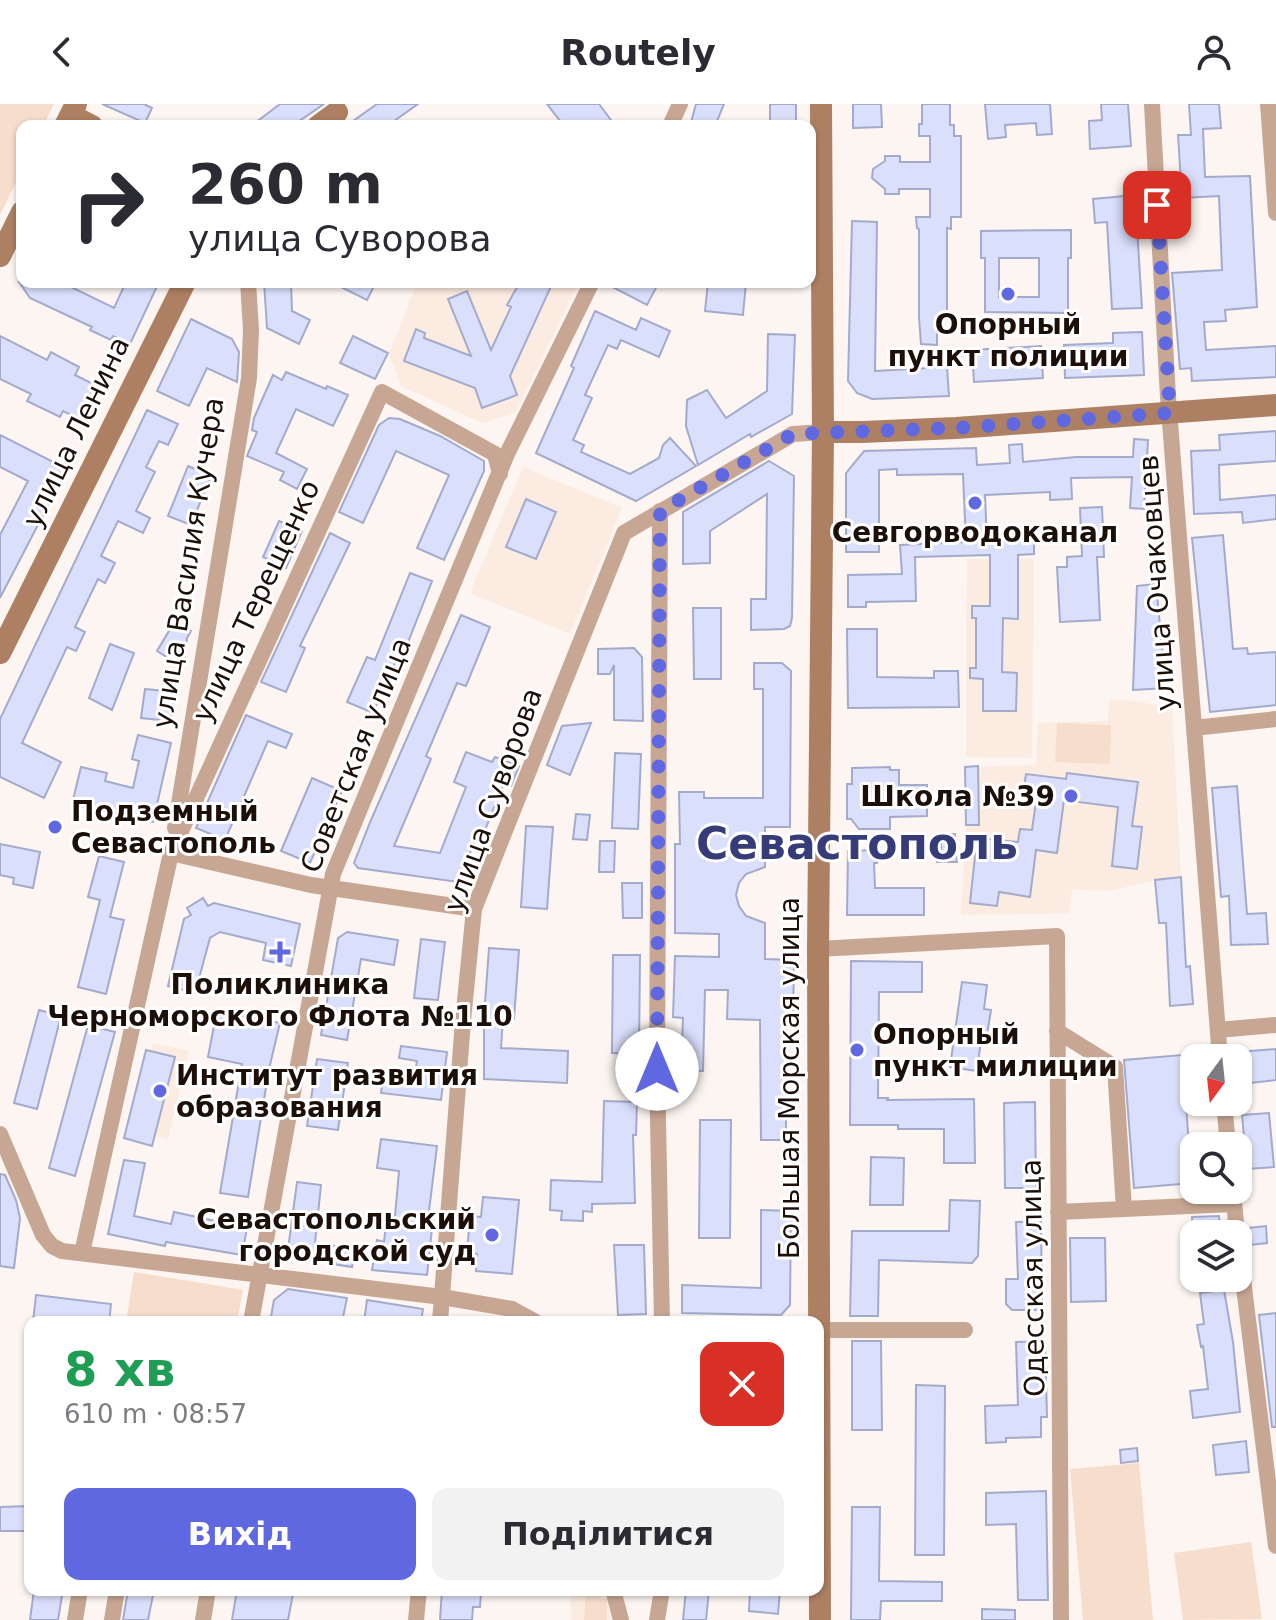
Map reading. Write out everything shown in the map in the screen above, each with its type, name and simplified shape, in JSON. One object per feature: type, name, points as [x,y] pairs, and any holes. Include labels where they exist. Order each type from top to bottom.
[{"type":"main road","name":"Большая Морская улица","points":[[819,1316],[818,949],[823,432],[821,104]]},
{"type":"main road","points":[[326,120],[343,107]]},
{"type":"main road","points":[[0,256],[16,224]]},
{"type":"main road","name":"улица Ленина","points":[[0,653],[182,288]]},
{"type":"main road","points":[[823,432],[956,428],[1276,405]]},
{"type":"main road","name":"Большая Морская улица","points":[[820,1596],[820,1620]]},
{"type":"street","name":"улица Очаковцев","points":[[1152,104],[1170,413],[1219,1044]]},
{"type":"street","points":[[1268,104],[1276,213]]},
{"type":"street","name":"улица Василия Кучера","points":[[171,853],[249,378],[248,288]]},
{"type":"street","name":"Советская улица","points":[[252,1316],[329,888],[507,454],[589,288]]},
{"type":"street","name":"улица Терещенко","points":[[82,1253],[171,853],[382,392],[495,454],[500,474]]},
{"type":"street","name":"улица Суворова","points":[[440,1316],[474,909],[624,533],[793,434],[823,432]]},
{"type":"street","points":[[660,511],[657,1069],[662,1316]]},
{"type":"street","points":[[1194,728],[1276,719]]},
{"type":"street","points":[[171,853],[329,888],[474,909]]},
{"type":"street","name":"Одесская улица","points":[[818,949],[1057,936],[1061,1620]]},
{"type":"street","points":[[1218,1030],[1276,1025]]},
{"type":"street","points":[[1057,1031],[1115,1067],[1124,1209]]},
{"type":"street","points":[[0,1134],[46,1241],[62,1251],[442,1297],[512,1309],[525,1316]]},
{"type":"street","points":[[1058,1212],[1180,1203]]},
{"type":"street","points":[[1247,1292],[1268,1427],[1276,1546]]},
{"type":"street","points":[[824,1330],[965,1330]]},
{"type":"street","points":[[75,1620],[79,1596]]},
{"type":"street","points":[[112,1620],[116,1596]]},
{"type":"street","points":[[203,1620],[207,1596]]},
{"type":"street","points":[[416,1620],[418,1596]]},
{"type":"street","points":[[615,1596],[621,1620]]},
{"type":"street","points":[[657,1620],[661,1596]]},
{"type":"shaded area","points":[[0,104],[54,104],[46,120],[16,120],[16,182],[0,215]]},
{"type":"shaded area","points":[[415,288],[576,288],[516,412],[482,423],[401,386],[389,354]]},
{"type":"shaded area","points":[[523,467],[622,508],[570,634],[470,593]]},
{"type":"shaded area","points":[[967,559],[1034,559],[1032,758],[966,757]]},
{"type":"shaded area","name":"Школа №39","points":[[1109,700],[1137,701],[1172,709],[1181,877],[1109,891],[1072,889],[1069,913],[961,915],[966,825],[965,767],[1036,765],[1038,723],[1108,721]]},
{"type":"shaded area","points":[[1057,723],[1111,725],[1110,764],[1055,762]]},
{"type":"shaded area","name":"Институт развития образования","points":[[153,1043],[189,1051],[168,1139],[131,1130]]},
{"type":"shaded area","points":[[134,1272],[243,1290],[238,1316],[127,1316]]},
{"type":"shaded area","points":[[1139,1463],[1153,1620],[1083,1620],[1070,1469]]},
{"type":"shaded area","points":[[1251,1542],[1262,1619],[1183,1620],[1174,1553]]},
{"type":"shaded area","points":[[570,1596],[606,1596],[611,1620],[571,1620]]},
{"type":"shaded area","points":[[586,1596],[607,1599],[607,1620],[584,1620]]},
{"type":"building","points":[[102,104],[144,104],[152,108],[146,120],[138,120]]},
{"type":"building","points":[[280,104],[324,104],[301,120],[259,120]]},
{"type":"building","points":[[377,104],[418,104],[395,120],[354,120]]},
{"type":"building","points":[[547,104],[599,104],[611,120],[559,120]]},
{"type":"building","points":[[696,104],[724,104],[717,120],[692,120]]},
{"type":"building","points":[[770,104],[796,104],[796,120],[770,120]]},
{"type":"building","points":[[853,104],[881,104],[882,127],[853,128]]},
{"type":"building","points":[[922,104],[950,104],[950,125],[954,125],[954,136],[961,136],[961,217],[951,217],[951,229],[947,228],[947,317],[937,317],[937,345],[921,344],[919,317],[919,229],[916,217],[930,217],[930,189],[899,189],[899,194],[885,194],[885,189],[872,178],[873,169],[885,161],[885,156],[900,156],[900,162],[930,162],[930,136],[919,136]]},
{"type":"building","points":[[985,104],[1050,104],[1052,134],[1037,135],[1036,123],[1005,125],[1006,137],[988,139]]},
{"type":"building","points":[[1101,104],[1128,104],[1131,146],[1090,149],[1089,121],[1102,120]]},
{"type":"building","points":[[1189,104],[1219,104],[1221,128],[1203,129],[1205,177],[1250,176],[1257,307],[1225,310],[1226,321],[1204,322],[1206,350],[1276,346],[1276,377],[1192,381],[1191,368],[1180,369],[1172,273],[1222,270],[1219,196],[1182,198],[1178,135],[1191,135]]},
{"type":"building","points":[[1135,195],[1142,308],[1112,309],[1107,222],[1095,223],[1093,199]]},
{"type":"building","points":[[852,221],[877,222],[875,371],[947,367],[949,396],[872,399],[857,393],[848,381]]},
{"type":"building","points":[[1071,230],[1068,313],[985,312],[985,258],[981,258],[981,231]],"holes":[[[999,258],[1039,258],[1039,297],[999,297]]]},
{"type":"building","points":[[23,288],[73,288],[114,308],[123,288],[156,288],[130,344],[113,336],[111,340],[90,330],[92,327],[30,298]]},
{"type":"building","points":[[264,288],[291,288],[292,311],[310,320],[299,344],[267,328]]},
{"type":"building","points":[[343,288],[373,288],[367,300]]},
{"type":"building","points":[[517,288],[550,288],[510,376],[517,395],[482,408],[475,388],[404,361],[416,329],[425,333],[424,338],[471,356],[448,299],[467,291],[491,350],[511,307],[507,305]]},
{"type":"building","points":[[614,288],[656,288],[647,305]]},
{"type":"building","points":[[707,288],[745,288],[743,315],[705,311]]},
{"type":"building","points":[[595,311],[636,330],[641,318],[670,331],[659,357],[621,340],[617,349],[608,345],[585,395],[592,398],[573,440],[584,445],[581,452],[630,474],[659,458],[663,445],[670,438],[696,466],[636,501],[536,453],[574,368],[571,366]]},
{"type":"building","points":[[191,319],[232,339],[239,352],[237,382],[207,368],[189,406],[157,391]]},
{"type":"building","points":[[1142,332],[1144,375],[1065,378],[1064,345],[1113,343],[1113,333]]},
{"type":"building","points":[[768,334],[795,335],[792,414],[751,437],[750,434],[698,465],[686,426],[687,400],[707,390],[726,418],[767,391]]},
{"type":"building","points":[[0,336],[47,360],[51,352],[79,367],[75,375],[101,388],[84,421],[63,411],[60,417],[27,401],[31,394],[0,379]]},
{"type":"building","points":[[353,336],[388,353],[375,379],[340,363]]},
{"type":"building","points":[[1041,346],[1043,378],[974,382],[972,350]]},
{"type":"building","points":[[286,372],[348,395],[333,426],[296,409],[276,453],[307,469],[297,489],[280,480],[284,472],[247,456],[257,432],[252,430],[254,418],[273,375],[282,380]]},
{"type":"building","points":[[147,410],[178,424],[168,445],[159,441],[146,467],[155,472],[136,511],[150,518],[143,533],[118,521],[101,556],[115,563],[105,583],[98,579],[75,627],[85,632],[76,651],[67,647],[22,743],[61,762],[44,798],[0,777],[0,719]]},
{"type":"building","points":[[389,418],[400,419],[440,436],[484,461],[484,471],[444,560],[417,548],[449,475],[396,451],[363,523],[339,512],[379,425]]},
{"type":"building","points":[[1276,431],[1276,461],[1219,465],[1220,500],[1276,495],[1276,519],[1243,523],[1242,512],[1194,514],[1191,451],[1220,450],[1219,435]]},
{"type":"building","points":[[0,435],[67,469],[0,598],[0,535],[28,481],[0,467]]},
{"type":"building","points":[[1134,439],[1148,440],[1144,509],[1130,508],[1132,477],[1071,478],[1072,499],[1050,500],[1050,492],[985,495],[987,542],[1034,541],[1034,554],[1018,555],[1018,619],[1003,618],[1002,672],[1017,673],[1016,711],[983,711],[983,679],[970,678],[970,668],[976,668],[976,618],[972,618],[972,606],[990,606],[990,555],[915,557],[916,601],[866,602],[866,607],[848,607],[848,575],[902,574],[900,545],[966,542],[963,474],[897,475],[897,469],[879,470],[879,552],[846,552],[846,473],[864,451],[976,448],[977,465],[1010,463],[1009,445],[1022,444],[1023,462],[1076,457],[1133,457]]},
{"type":"building","points":[[769,461],[794,476],[792,618],[790,626],[784,629],[751,630],[751,599],[766,599],[767,494],[710,531],[710,563],[683,564],[683,512]]},
{"type":"building","points":[[188,466],[211,476],[191,525],[168,516]]},
{"type":"building","points":[[526,499],[556,512],[536,559],[506,547]]},
{"type":"building","points":[[1102,507],[1104,557],[1097,557],[1100,620],[1060,622],[1057,567],[1067,567],[1067,557],[1082,556],[1080,508]]},
{"type":"building","points":[[279,521],[302,531],[286,568],[263,557]]},
{"type":"building","points":[[330,533],[350,543],[300,646],[305,648],[286,692],[261,682]]},
{"type":"building","points":[[1223,535],[1233,649],[1247,648],[1248,654],[1276,652],[1276,705],[1210,712],[1192,538]]},
{"type":"building","points":[[410,573],[432,581],[405,650],[401,649],[373,713],[347,702],[367,657],[375,660]]},
{"type":"building","points":[[1156,584],[1166,688],[1133,690],[1137,586]]},
{"type":"building","points":[[693,608],[721,608],[721,679],[694,679]]},
{"type":"building","points":[[461,615],[490,627],[466,686],[457,683],[426,756],[431,759],[394,846],[440,853],[466,787],[454,782],[466,752],[492,762],[495,757],[519,766],[511,786],[504,783],[481,840],[476,838],[458,882],[358,868],[354,863],[371,820]]},
{"type":"building","points":[[175,621],[191,631],[187,638],[184,663],[157,651]]},
{"type":"building","points":[[847,629],[877,629],[877,677],[934,678],[934,671],[958,671],[959,707],[848,708]]},
{"type":"building","points":[[110,644],[134,653],[112,710],[89,698]]},
{"type":"building","points":[[634,648],[642,657],[643,721],[614,720],[614,665],[610,674],[598,674],[598,649]]},
{"type":"building","points":[[754,663],[782,663],[791,671],[790,827],[765,827],[765,867],[746,874],[739,883],[736,895],[746,916],[765,923],[765,959],[794,960],[793,1021],[786,1021],[786,1140],[761,1140],[760,1020],[727,1019],[728,990],[705,990],[703,1071],[681,1070],[683,1018],[673,1017],[675,956],[719,957],[719,934],[675,933],[675,844],[680,844],[679,792],[704,792],[704,798],[763,798],[763,689],[754,689]]},
{"type":"building","points":[[145,689],[174,692],[170,721],[141,718]]},
{"type":"building","points":[[246,715],[292,734],[286,748],[268,741],[225,840],[196,828]]},
{"type":"building","points":[[591,723],[570,775],[547,765],[562,726]]},
{"type":"building","points":[[138,735],[171,743],[153,822],[72,804],[81,767],[107,773],[105,781],[133,788],[139,761],[132,759]]},
{"type":"building","points":[[615,753],[641,754],[638,829],[612,828]]},
{"type":"building","points":[[978,766],[979,825],[966,825],[965,767]]},
{"type":"building","points":[[890,767],[890,770],[899,770],[899,785],[927,785],[927,816],[890,817],[890,829],[859,829],[851,819],[847,819],[847,784],[852,784],[852,768]]},
{"type":"building","points":[[1067,773],[1138,782],[1132,826],[1142,827],[1137,869],[1112,866],[1118,807],[1064,800],[1057,853],[1036,850],[1030,897],[999,892],[997,906],[970,903],[977,838],[1018,842],[1020,829],[1032,830],[1037,795],[1023,794],[1026,774],[1066,779]]},
{"type":"building","points":[[312,778],[342,791],[310,863],[281,851]]},
{"type":"building","points":[[1237,786],[1247,914],[1266,913],[1268,944],[1231,945],[1229,896],[1221,897],[1212,788]]},
{"type":"building","points":[[576,814],[590,815],[587,840],[573,839]]},
{"type":"building","points":[[526,826],[553,827],[547,909],[521,907]]},
{"type":"building","points":[[941,834],[955,834],[957,862],[937,862],[936,849],[941,849]]},
{"type":"building","points":[[600,841],[615,841],[614,872],[599,872]]},
{"type":"building","points":[[0,844],[40,852],[33,888],[13,884],[14,878],[0,875]]},
{"type":"building","points":[[877,850],[875,888],[924,888],[924,915],[847,915],[848,851]]},
{"type":"building","points":[[99,856],[124,862],[110,917],[124,920],[106,994],[78,987],[100,900],[88,897]]},
{"type":"building","points":[[1181,877],[1186,967],[1190,966],[1193,1004],[1170,1006],[1166,923],[1159,923],[1155,880]]},
{"type":"building","points":[[622,883],[642,883],[642,918],[623,918]]},
{"type":"building","name":"Поликлиника Черноморского Флота №110","points":[[203,898],[208,906],[214,903],[300,924],[291,966],[263,960],[266,943],[220,932],[210,938],[195,993],[168,986],[184,919],[191,915],[187,908]]},
{"type":"building","points":[[347,932],[398,940],[394,965],[361,959],[347,1040],[321,1035],[338,938]]},
{"type":"building","points":[[421,939],[445,942],[438,1000],[414,998]]},
{"type":"building","points":[[489,948],[519,950],[514,1019],[503,1018],[501,1048],[568,1051],[567,1083],[484,1079],[484,1016]]},
{"type":"building","points":[[613,955],[640,955],[639,1054],[612,1053]]},
{"type":"building","points":[[851,961],[922,962],[922,992],[879,992],[878,1098],[974,1099],[975,1163],[944,1163],[944,1129],[850,1125]]},
{"type":"building","points":[[962,982],[987,985],[984,1009],[991,1010],[986,1041],[981,1040],[977,1071],[950,1067]]},
{"type":"building","points":[[39,1010],[61,1016],[37,1109],[14,1103]]},
{"type":"building","points":[[217,1010],[280,1023],[269,1069],[248,1197],[220,1193],[242,1064],[208,1057]]},
{"type":"building","points":[[88,1025],[115,1032],[75,1176],[49,1168]]},
{"type":"building","points":[[401,1046],[447,1052],[441,1100],[381,1093],[383,1079],[414,1082],[417,1061],[399,1058]]},
{"type":"building","points":[[1276,1049],[1276,1080],[1252,1083],[1252,1051]]},
{"type":"building","points":[[146,1050],[175,1057],[152,1146],[124,1138]]},
{"type":"building","points":[[1180,1055],[1180,1116],[1187,1116],[1188,1132],[1180,1132],[1180,1184],[1134,1188],[1124,1060]]},
{"type":"building","points":[[317,1059],[348,1063],[338,1130],[307,1126]]},
{"type":"building","points":[[604,1101],[637,1102],[636,1135],[633,1135],[635,1203],[592,1204],[592,1212],[583,1211],[583,1221],[561,1220],[562,1211],[550,1210],[551,1180],[602,1182]]},
{"type":"building","points":[[1035,1102],[1036,1188],[1005,1188],[1004,1103]]},
{"type":"building","points":[[1269,1113],[1274,1167],[1252,1169],[1252,1132],[1244,1132],[1242,1116]]},
{"type":"building","points":[[700,1120],[731,1120],[730,1238],[699,1238]]},
{"type":"building","points":[[381,1139],[437,1146],[428,1219],[433,1219],[427,1275],[372,1270],[377,1240],[384,1242],[387,1215],[395,1216],[399,1171],[377,1168]]},
{"type":"building","points":[[871,1157],[904,1158],[903,1205],[870,1205]]},
{"type":"building","points":[[124,1160],[145,1163],[134,1216],[171,1224],[174,1212],[247,1228],[242,1255],[166,1242],[165,1246],[108,1234]]},
{"type":"building","points":[[0,1174],[5,1175],[20,1218],[14,1268],[0,1266]]},
{"type":"building","points":[[297,1182],[321,1185],[315,1243],[355,1249],[352,1267],[287,1257]]},
{"type":"building","name":"Севастопольский городской суд","points":[[483,1197],[519,1200],[512,1274],[476,1271],[477,1254],[467,1253],[470,1216],[481,1217]]},
{"type":"building","points":[[950,1200],[980,1201],[978,1256],[972,1263],[879,1260],[878,1316],[850,1316],[852,1231],[949,1231]]},
{"type":"building","points":[[761,1210],[791,1211],[790,1305],[781,1315],[682,1313],[682,1285],[761,1288]]},
{"type":"building","points":[[1219,1216],[1219,1220],[1192,1220],[1192,1217]]},
{"type":"building","points":[[1041,1221],[1042,1304],[1036,1310],[1012,1310],[1006,1304],[1006,1279],[1018,1279],[1016,1222]]},
{"type":"building","points":[[1266,1226],[1267,1243],[1252,1245],[1252,1228]]},
{"type":"building","points":[[1070,1238],[1105,1238],[1106,1301],[1071,1302]]},
{"type":"building","points":[[614,1245],[644,1245],[646,1314],[618,1315]]},
{"type":"building","points":[[288,1289],[347,1298],[343,1316],[271,1316],[274,1300]]},
{"type":"building","points":[[1224,1292],[1240,1412],[1193,1418],[1190,1391],[1208,1389],[1197,1325],[1204,1324],[1200,1293]]},
{"type":"building","points":[[36,1295],[111,1304],[110,1316],[34,1316]]},
{"type":"building","points":[[367,1300],[423,1309],[422,1316],[365,1316]]},
{"type":"building","points":[[1276,1313],[1276,1427],[1272,1427],[1259,1315]]},
{"type":"building","points":[[852,1341],[881,1341],[882,1430],[852,1430]]},
{"type":"building","points":[[1045,1341],[1047,1417],[1041,1417],[1041,1437],[1006,1438],[1006,1442],[986,1443],[985,1406],[1018,1405],[1016,1342]]},
{"type":"building","points":[[916,1385],[945,1386],[944,1555],[915,1555]]},
{"type":"building","points":[[1246,1441],[1249,1472],[1216,1475],[1213,1445]]},
{"type":"building","points":[[1137,1448],[1138,1461],[1121,1463],[1120,1450]]},
{"type":"building","points":[[1046,1491],[1048,1600],[1018,1600],[1016,1524],[986,1525],[986,1493]]},
{"type":"building","points":[[24,1506],[24,1531],[0,1531],[0,1507]]},
{"type":"building","points":[[852,1507],[880,1507],[879,1581],[942,1582],[942,1601],[881,1601],[880,1620],[851,1620]]},
{"type":"building","points":[[33,1596],[62,1596],[58,1620],[30,1620]]},
{"type":"building","points":[[127,1596],[153,1596],[148,1620],[123,1620]]},
{"type":"building","points":[[236,1596],[293,1596],[288,1620],[232,1620]]},
{"type":"building","points":[[442,1596],[481,1596],[480,1607],[473,1607],[472,1620],[440,1620]]},
{"type":"building","points":[[685,1596],[708,1596],[706,1620],[683,1620]]},
{"type":"building","points":[[750,1596],[780,1596],[778,1614],[749,1611]]},
{"type":"building","points":[[982,1609],[1015,1610],[1015,1620],[982,1620]]},
{"type":"place","name":"Опорный пункт полиции","points":[[1008,294]]},
{"type":"place","name":"Севгорводоканал","points":[[975,503]]},
{"type":"place","name":"Школа №39","points":[[1071,796]]},
{"type":"place","name":"Подземный Севастополь","points":[[55,827]]},
{"type":"place","name":"Поликлиника Черноморского Флота №110","points":[[280,952]]},
{"type":"place","name":"Опорный пункт милиции","points":[[857,1050]]},
{"type":"place","name":"Институт развития образования","points":[[160,1091]]},
{"type":"place","name":"Севастопольский городской суд","points":[[492,1235]]},
{"type":"district","name":"Севастополь","points":[[857,843]]},
{"type":"route","points":[[657,1069],[660,511],[793,434],[956,428],[1170,413],[1157,205]]}]
